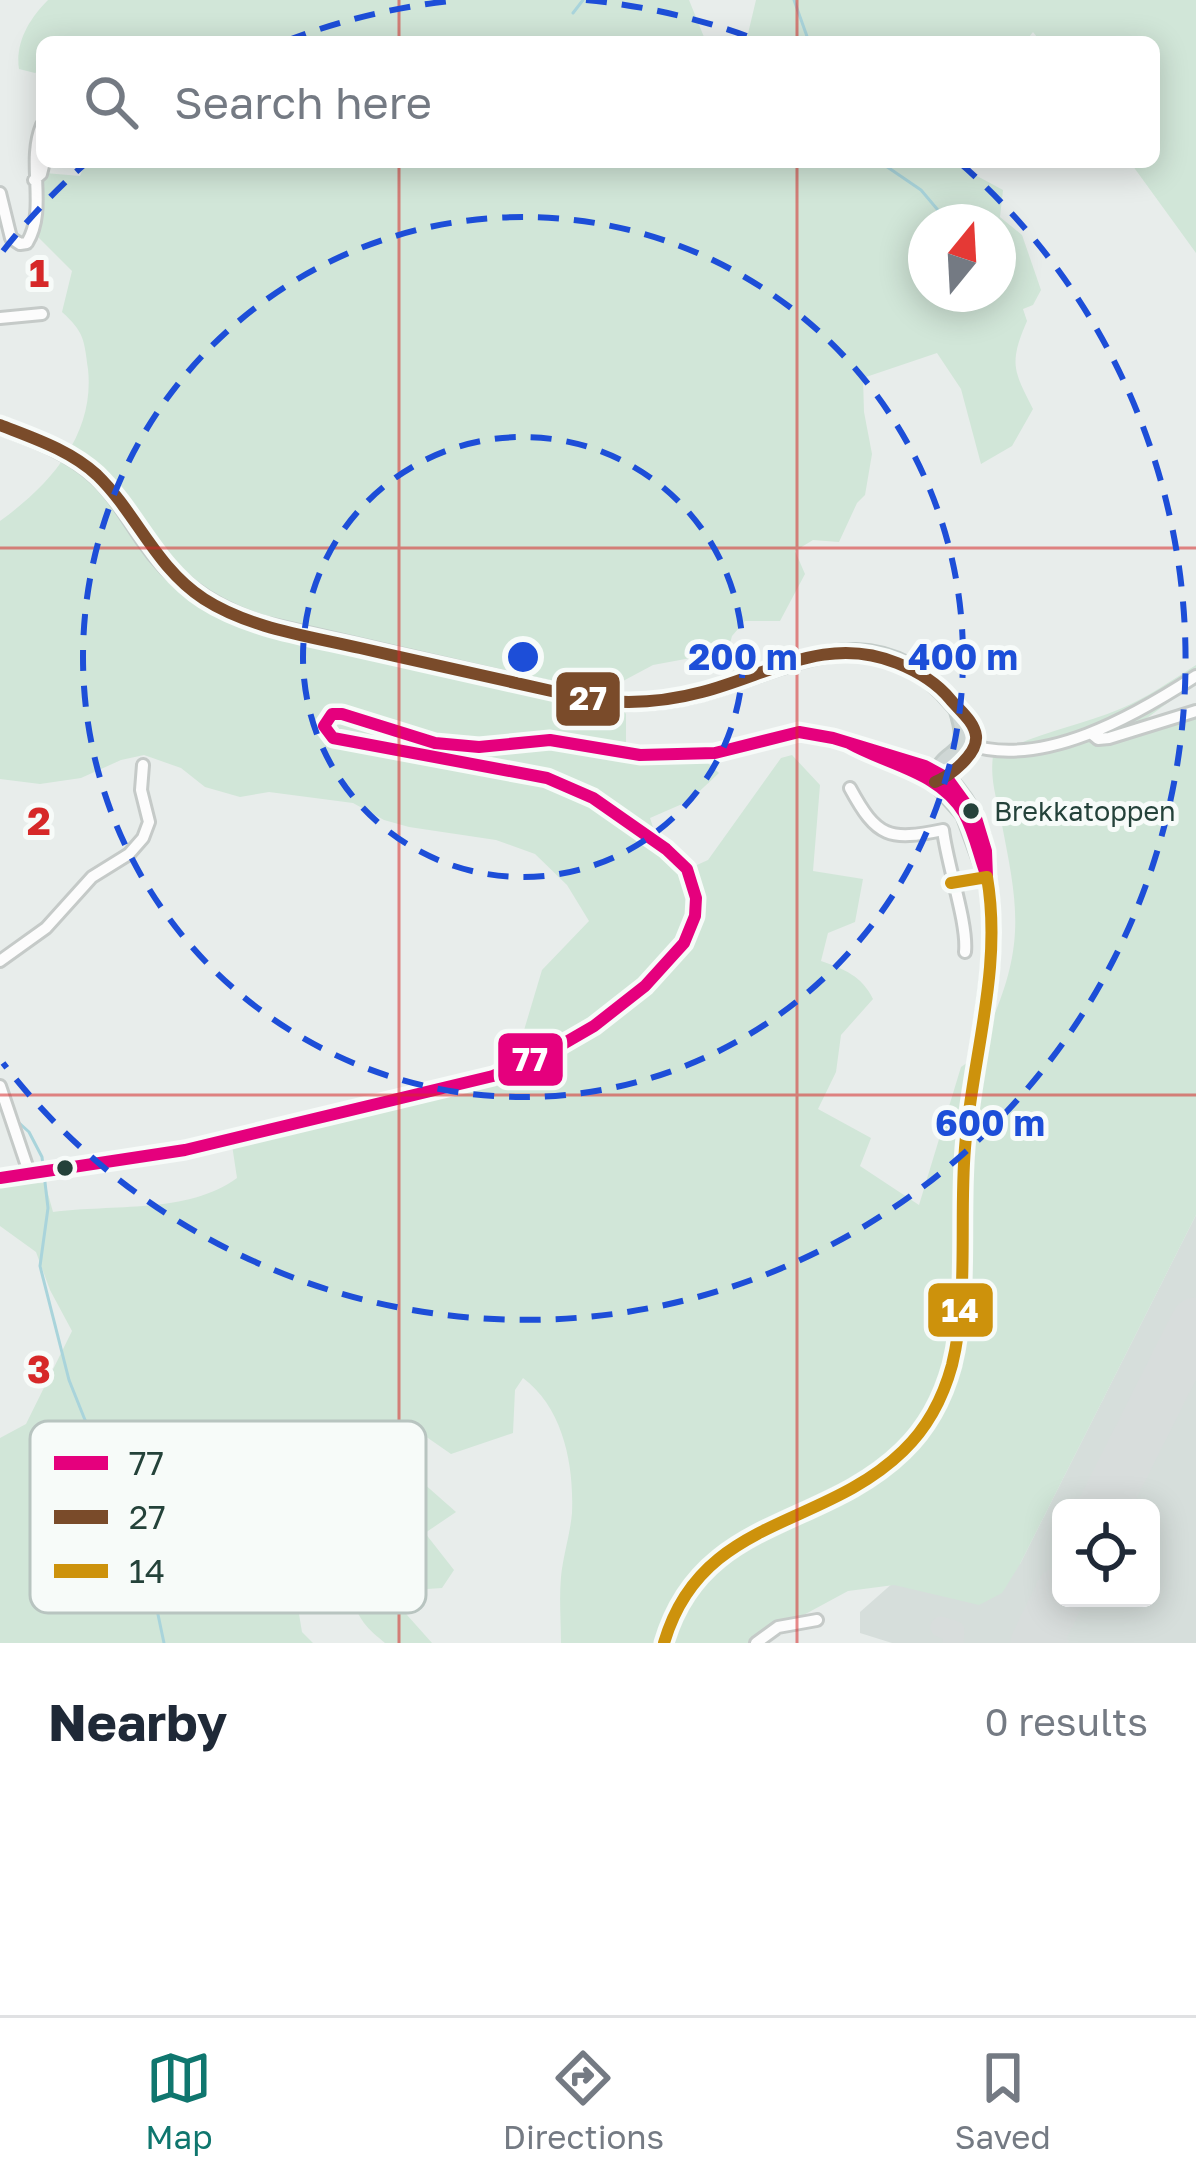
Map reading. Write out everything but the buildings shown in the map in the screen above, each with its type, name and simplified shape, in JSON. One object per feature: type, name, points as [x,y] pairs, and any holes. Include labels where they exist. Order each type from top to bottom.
[{"type":"main road","points":[[0,425],[86,466],[107,486],[180,581],[219,608],[264,625],[583,698],[632,704],[712,689],[810,655],[854,652],[910,668],[938,687],[973,729],[970,745],[940,777],[964,814],[987,878],[991,968],[966,1130],[956,1342],[943,1392],[922,1430],[887,1465],[860,1484],[721,1553],[679,1604],[664,1643]]},
{"type":"street","points":[[0,193],[11,238],[24,244],[36,219],[36,141]]},
{"type":"street","points":[[34,181],[42,168]]},
{"type":"street","points":[[0,318],[43,314]]},
{"type":"street","points":[[970,745],[1002,751],[1092,734],[1133,716],[1196,676]]},
{"type":"street","points":[[1092,734],[1097,739],[1109,738],[1196,711]]},
{"type":"street","points":[[0,1178],[204,1146],[493,1076],[594,1026],[645,986],[684,943],[696,907],[687,869],[666,848],[593,798],[547,778],[333,738],[324,726],[332,714],[418,740],[467,747],[550,740],[614,754],[664,756],[732,751],[799,732],[849,743],[940,777]]},
{"type":"street","points":[[0,961],[46,928],[92,877],[122,860],[143,838],[149,817],[142,790],[143,765]]},
{"type":"street","points":[[850,788],[871,821],[886,834],[902,838],[943,830],[966,936],[965,952]]},
{"type":"street","points":[[951,883],[987,878]]},
{"type":"street","points":[[0,1086],[30,1174]]},
{"type":"street","points":[[756,1643],[778,1627],[817,1620]]},
{"type":"shaded area","points":[[1196,1215],[1196,1643],[892,1643],[860,1633],[860,1612],[911,1567],[1020,1564],[1052,1501],[1052,1607],[1160,1607],[1160,1499],[1053,1499]]},
{"type":"green space","points":[[48,0],[689,0],[704,36],[36,36],[35,73],[19,69],[19,50],[35,15]]},
{"type":"green space","points":[[756,0],[1196,0],[1196,253],[1134,168],[1160,168],[1160,36],[1036,36],[1033,32],[1030,36],[747,36]]},
{"type":"green space","points":[[83,168],[962,168],[1003,190],[1001,204],[908,204],[908,312],[1016,312],[1016,230],[1022,235],[1041,290],[1033,305],[1023,309],[1027,321],[1016,366],[1033,409],[1012,446],[981,464],[961,389],[937,353],[863,378],[872,454],[865,495],[839,542],[813,540],[795,551],[805,574],[780,621],[745,621],[729,647],[653,665],[623,681],[616,698],[626,714],[626,749],[700,756],[719,773],[689,801],[650,818],[657,839],[688,869],[708,860],[781,758],[792,755],[820,785],[813,871],[863,879],[855,922],[828,933],[821,961],[852,974],[873,999],[841,1035],[836,1072],[818,1109],[871,1138],[860,1166],[919,1205],[961,1067],[985,1036],[1011,962],[1014,895],[994,788],[993,756],[1130,705],[1196,665],[1196,682],[1147,718],[1146,730],[1196,716],[1196,1215],[1002,1593],[979,1605],[894,1585],[848,1591],[752,1643],[561,1643],[560,1585],[572,1513],[571,1475],[557,1421],[523,1378],[515,1390],[513,1433],[451,1454],[426,1437],[426,1421],[30,1421],[30,1613],[299,1613],[302,1632],[313,1643],[0,1643],[0,1438],[26,1424],[72,1331],[36,1252],[0,1226],[0,1184],[45,1183],[53,1212],[149,1206],[196,1197],[237,1178],[232,1145],[241,1133],[447,1086],[487,1071],[519,1047],[542,970],[589,921],[567,885],[535,854],[496,840],[384,820],[353,803],[269,792],[240,797],[205,787],[181,768],[144,755],[81,778],[40,784],[0,779],[0,521],[36,491],[65,456],[84,416],[88,393],[84,343],[62,312],[72,271],[37,236],[38,184],[45,173],[80,176]]},
{"type":"green space","points":[[426,1486],[456,1512],[426,1532]]},
{"type":"green space","points":[[426,1534],[454,1570],[442,1588],[426,1589]]},
{"type":"green space","points":[[358,1613],[405,1613],[432,1643],[385,1643]]},
{"type":"waterway","points":[[573,13],[583,0]]},
{"type":"waterway","points":[[794,0],[807,36]]},
{"type":"waterway","points":[[889,168],[933,204]]},
{"type":"waterway","points":[[17,1121],[42,1157],[48,1208],[40,1266],[69,1380],[86,1421]]},
{"type":"waterway","points":[[158,1613],[164,1643]]},
{"type":"taxiway","points":[[1055,1607],[1052,1624],[1058,1643]]},
{"type":"taxiway","points":[[941,1627],[954,1631],[953,1643]]},
{"type":"runway","points":[[1108,1499],[1196,1323]]},
{"type":"runway","points":[[1036,1643],[1054,1607]]},
{"type":"transit line","name":"27","points":[[0,425],[63,452],[97,475],[172,572],[204,599],[279,630],[613,702],[687,696],[822,655],[871,655],[897,663],[939,687],[975,731],[968,757],[935,782]]},
{"type":"transit line","name":"77","points":[[0,1178],[185,1150],[493,1076],[594,1026],[645,986],[684,943],[695,916],[696,898],[687,869],[593,798],[547,778],[333,738],[324,726],[332,714],[435,743],[479,747],[550,740],[640,755],[715,753],[799,732],[833,738],[925,766],[947,778],[976,818],[986,851],[987,877],[968,821],[953,799],[927,778],[849,743]]},
{"type":"transit line","name":"14","points":[[664,1643],[682,1602],[706,1571],[735,1547],[871,1477],[912,1442],[944,1389],[960,1312],[965,1148],[991,945],[987,877],[951,883]]},
{"type":"place","name":"Brekkatoppen","points":[[971,811]]}]
